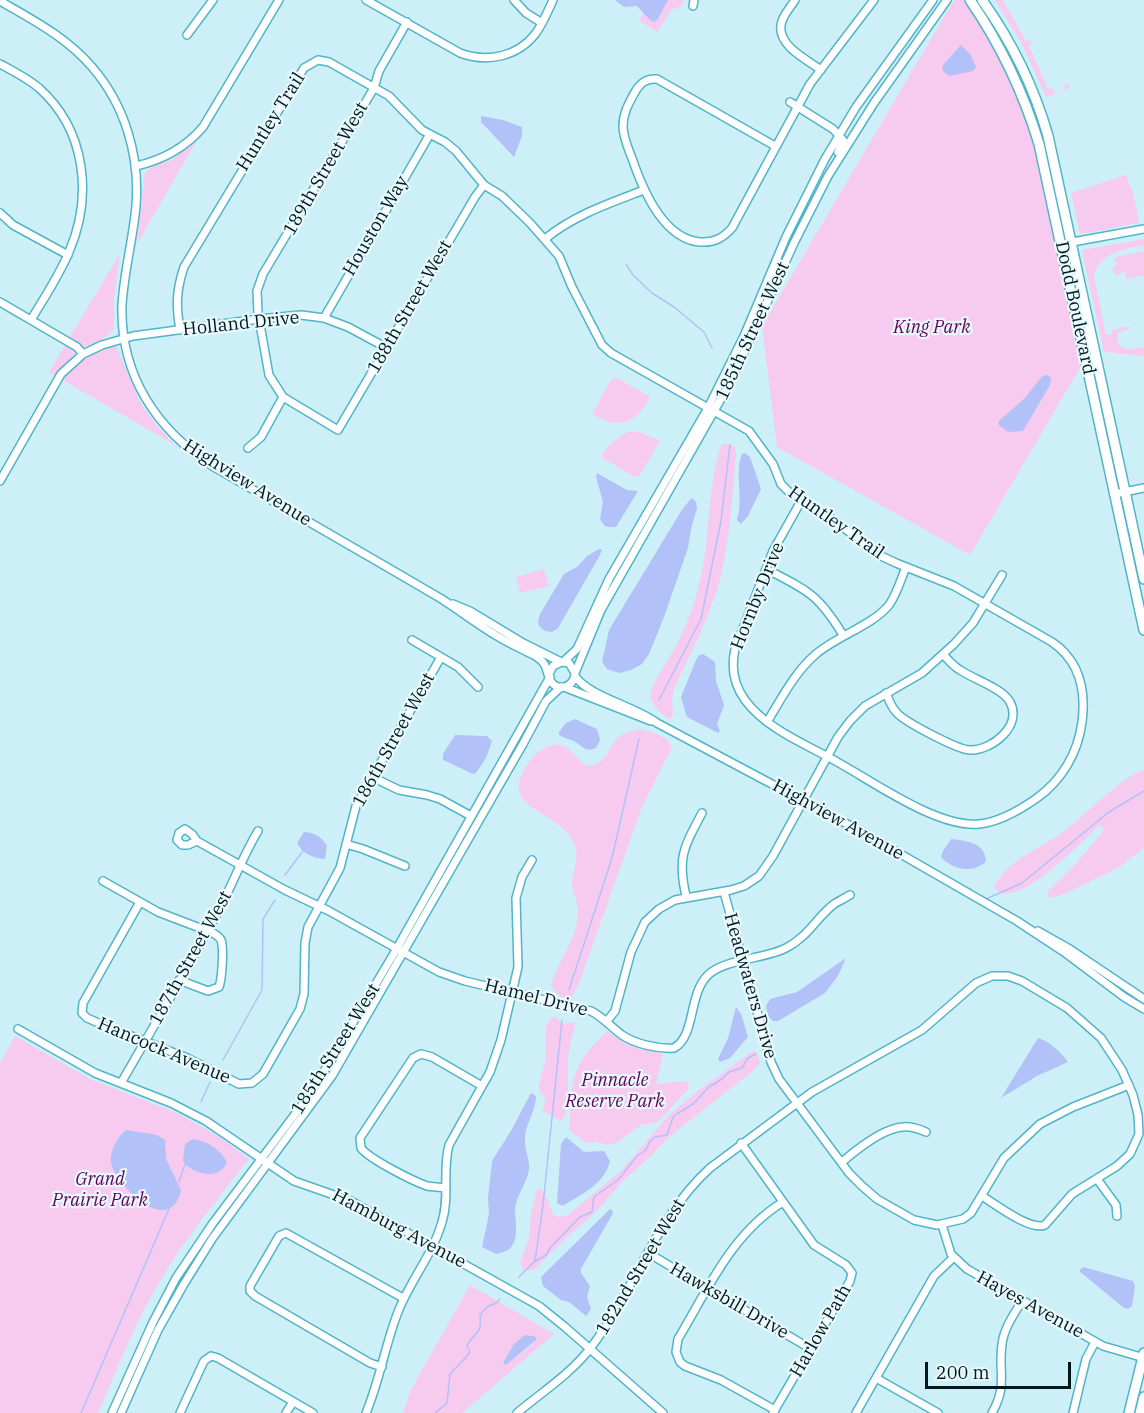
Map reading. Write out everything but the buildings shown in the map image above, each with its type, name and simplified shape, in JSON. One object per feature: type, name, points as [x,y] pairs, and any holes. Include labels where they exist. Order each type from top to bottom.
[{"type":"main road","name":"Dodd Boulevard","points":[[970,0],[1002,50],[1025,101],[1039,144],[1066,244],[1144,579]]},
{"type":"main road","name":"Dodd Boulevard","points":[[982,0],[1018,57],[1039,105],[1052,152],[1066,244],[1114,494],[1144,630]]},
{"type":"main road","points":[[1129,1413],[1144,1356]]},
{"type":"main road","points":[[1140,1413],[1144,1397]]},
{"type":"street","points":[[187,35],[213,0]]},
{"type":"street","points":[[136,166],[178,150],[203,127],[279,0]]},
{"type":"street","points":[[366,0],[460,52],[482,58],[504,56],[520,48],[533,37],[553,0]]},
{"type":"street","points":[[514,0],[526,14],[543,22]]},
{"type":"street","points":[[795,0],[780,27],[782,36],[791,48],[821,70]]},
{"type":"street","points":[[775,146],[663,80],[648,79],[639,86],[624,117],[626,142],[644,190],[667,224],[685,238],[703,242],[719,239],[732,228],[797,106],[874,0]]},
{"type":"street","name":"185th Street West","points":[[575,674],[601,610],[711,410],[804,199],[839,135],[876,78],[933,0]]},
{"type":"street","name":"185th Street West","points":[[562,662],[577,649],[599,598],[627,547],[743,356],[795,241],[828,176],[874,103],[947,0]]},
{"type":"street","name":"Highview Avenue","points":[[0,1],[66,41],[92,66],[120,110],[136,166],[136,207],[122,305],[124,338],[134,373],[148,404],[165,427],[193,453],[214,467],[442,600],[467,618],[537,657],[545,664],[554,684],[657,723]]},
{"type":"street","name":"189th Street West","points":[[283,397],[268,375],[257,291],[263,274],[374,87],[379,71],[407,22]]},
{"type":"street","name":"Huntley Trail","points":[[180,330],[176,303],[178,285],[184,267],[304,68],[312,62],[324,60],[389,96],[413,122],[456,151],[484,185],[496,192],[545,238],[559,256],[572,287],[605,348],[637,370],[749,431],[773,464],[781,484],[790,494],[835,521],[879,555],[954,586],[1057,645],[1071,660],[1080,676],[1084,698],[1081,733],[1068,764],[1050,787],[1030,803],[1000,819],[965,824],[931,814],[827,756]]},
{"type":"street","points":[[0,64],[27,80],[45,95],[66,123],[80,158],[83,186],[79,220],[68,255],[31,320]]},
{"type":"street","points":[[790,102],[833,129],[843,142],[828,176]]},
{"type":"street","name":"Houston Way","points":[[324,318],[430,134]]},
{"type":"street","name":"188th Street West","points":[[283,397],[338,430],[484,185]]},
{"type":"street","points":[[545,238],[557,229],[598,208],[644,190]]},
{"type":"street","points":[[0,213],[13,225],[68,255]]},
{"type":"street","points":[[1066,244],[1144,229]]},
{"type":"street","points":[[0,302],[77,347],[83,354],[70,364],[59,378],[0,481]]},
{"type":"street","name":"Holland Drive","points":[[83,354],[124,338],[301,315],[324,318],[348,327],[387,348]]},
{"type":"street","points":[[248,448],[261,437],[283,397]]},
{"type":"street","points":[[1114,494],[1144,488]]},
{"type":"street","name":"Hornby Drive","points":[[801,501],[766,569],[735,649],[732,663],[736,682],[744,699],[767,722],[827,756]]},
{"type":"street","points":[[767,722],[800,670],[815,655],[843,635],[871,620],[890,604],[906,567]]},
{"type":"street","points":[[766,569],[811,593],[824,607],[843,635]]},
{"type":"street","points":[[607,1021],[615,1011],[631,952],[650,917],[664,905],[686,896],[724,892],[744,886],[763,872],[827,756],[854,717],[865,706],[918,676],[943,654],[970,627],[1002,575]]},
{"type":"street","name":"Highview Avenue","points":[[442,600],[470,611],[523,643],[571,665],[584,687],[645,714],[657,723],[804,800],[1068,948],[1144,999]]},
{"type":"street","points":[[412,640],[461,669],[478,687]]},
{"type":"street","points":[[886,693],[898,714],[959,748],[979,750],[994,743],[1005,732],[1012,720],[1013,711],[1010,702],[1002,694],[958,669],[943,654]]},
{"type":"street","name":"186th Street West","points":[[249,1084],[255,1082],[263,1074],[300,1009],[304,988],[306,932],[340,868],[356,806],[441,657]]},
{"type":"street","points":[[550,676],[553,666],[562,662]]},
{"type":"street","points":[[562,687],[573,682],[575,674]]},
{"type":"street","name":"185th Street West","points":[[111,1413],[176,1278],[208,1230],[311,1093],[396,950],[550,676]]},
{"type":"street","name":"185th Street West","points":[[121,1413],[158,1330],[176,1296],[212,1239],[332,1076],[546,700],[562,687]]},
{"type":"street","points":[[372,777],[399,790],[436,797],[471,816]]},
{"type":"street","points":[[686,896],[681,874],[682,857],[685,846],[702,813]]},
{"type":"street","name":"187th Street West","points":[[121,1083],[208,930],[239,864],[258,831]]},
{"type":"street","name":"Hamel Drive","points":[[197,841],[403,954],[449,976],[591,1011],[630,1039],[663,1048],[674,1048],[685,1037],[697,991],[702,981],[716,969],[771,954],[790,946],[807,933],[835,903],[850,896]]},
{"type":"street","points":[[346,844],[405,866]]},
{"type":"street","points":[[366,1413],[403,1298],[432,1245],[444,1215],[446,1158],[449,1145],[493,1065],[519,960],[516,898],[522,877],[532,860]]},
{"type":"street","points":[[103,881],[166,915],[216,935],[222,944],[222,981],[219,987],[208,991],[179,980]]},
{"type":"street","name":"Headwaters Drive","points":[[724,892],[771,1062],[779,1079],[856,1180],[878,1199],[914,1220],[942,1224],[968,1216],[1004,1158],[1040,1124],[1073,1107],[1129,1085]]},
{"type":"street","name":"Hancock Avenue","points":[[140,902],[82,1003],[82,1013],[87,1018],[210,1068],[237,1083],[249,1084]]},
{"type":"street","name":"Highview Avenue","points":[[1017,921],[1144,1009]]},
{"type":"street","name":"182nd Street West","points":[[517,1413],[567,1373],[590,1349],[673,1210],[696,1181],[741,1143],[796,1103],[931,1024],[976,982],[997,976],[1008,976],[1022,981],[1080,1018],[1108,1047],[1129,1085],[1138,1115],[1137,1138],[1133,1150],[1125,1159],[1072,1194],[1048,1222],[1039,1227],[982,1196]]},
{"type":"street","name":"Hamburg Avenue","points":[[18,1029],[95,1073],[171,1103],[201,1118],[298,1183],[346,1198],[539,1306],[663,1413]]},
{"type":"street","points":[[446,1188],[419,1183],[369,1156],[361,1148],[360,1138],[395,1088],[410,1061],[418,1054],[432,1057],[482,1086]]},
{"type":"street","points":[[842,1162],[858,1149],[898,1128],[910,1127],[926,1132]]},
{"type":"street","name":"Harlow Path","points":[[741,1143],[814,1245],[846,1265],[852,1273],[850,1281],[774,1412]]},
{"type":"street","points":[[1096,1179],[1116,1205],[1117,1216]]},
{"type":"street","points":[[774,1412],[721,1380],[685,1366],[678,1359],[676,1349],[677,1342],[742,1236],[757,1221],[783,1202]]},
{"type":"street","points":[[856,1413],[934,1276],[954,1257],[946,1243],[942,1224]]},
{"type":"street","points":[[382,1367],[370,1363],[257,1298],[250,1286],[279,1236],[286,1233],[403,1298]]},
{"type":"street","name":"Hawksbill Drive","points":[[648,1253],[811,1349]]},
{"type":"street","name":"Hayes Avenue","points":[[954,1257],[967,1269],[1095,1342],[1114,1351],[1144,1356]]},
{"type":"street","points":[[992,1413],[998,1402],[1002,1386],[1003,1336],[1022,1300]]},
{"type":"street","points":[[1073,1413],[1083,1368],[1095,1342]]},
{"type":"street","points":[[180,1413],[202,1364],[208,1357],[218,1358],[313,1413]]},
{"type":"street","points":[[876,1378],[938,1413]]},
{"type":"street","points":[[286,1413],[293,1402]]},
{"type":"green space","points":[[668,0],[684,0],[682,6],[671,10],[657,32],[641,22],[644,12],[654,22],[658,19]]},
{"type":"green space","name":"King Park","points":[[954,0],[971,0],[992,37],[1047,162],[1101,400],[1099,400],[1088,354],[970,555],[777,447],[762,326]]},
{"type":"green space","points":[[995,0],[1003,0],[1026,41],[1030,40],[1032,43],[1029,46],[1048,89],[1052,88],[1055,93],[1065,88],[1064,84],[1067,83],[1069,88],[1046,97],[1021,42]]},
{"type":"green space","points":[[197,140],[137,244],[145,173],[152,167],[172,160]]},
{"type":"green space","points":[[1126,175],[1133,193],[1138,223],[1080,234],[1071,193]]},
{"type":"green space","points":[[1144,239],[1144,245],[1106,257],[1100,262],[1094,277],[1106,335],[1112,334],[1112,330],[1129,326],[1129,329],[1119,332],[1118,343],[1129,349],[1144,347],[1144,356],[1104,352],[1082,250]]},
{"type":"green space","points":[[1144,251],[1144,275],[1127,279],[1124,271],[1117,276],[1112,269],[1117,264],[1114,260],[1116,257]]},
{"type":"green space","points":[[120,254],[114,300],[114,329],[95,343],[81,345],[69,338]]},
{"type":"green space","points":[[66,344],[74,349],[75,353],[56,376],[49,372]]},
{"type":"green space","points":[[116,346],[141,404],[175,445],[61,379],[79,362],[93,353]]},
{"type":"green space","points":[[617,378],[650,397],[639,413],[625,422],[618,423],[592,414],[611,380]]},
{"type":"green space","points":[[627,432],[640,432],[660,441],[640,475],[634,477],[601,457],[608,446]]},
{"type":"green space","points":[[723,444],[730,444],[736,452],[730,523],[722,572],[701,632],[674,688],[673,715],[670,719],[656,708],[650,693],[681,636],[697,593],[705,558],[716,461]]},
{"type":"green space","points":[[544,569],[549,586],[520,593],[516,577]]},
{"type":"green space","points":[[639,729],[663,737],[672,747],[642,807],[578,986],[572,996],[562,997],[551,985],[577,923],[578,906],[572,886],[576,850],[571,837],[561,826],[526,803],[520,793],[519,781],[531,759],[547,746],[566,747],[581,762],[589,766],[605,757],[620,736]]},
{"type":"green space","points":[[1144,769],[1144,848],[1118,868],[1064,894],[1047,897],[1048,891],[1072,868],[1101,834],[1104,828],[1099,825],[1048,872],[1031,884],[1016,892],[1003,893],[994,887],[1014,863],[1059,835],[1110,791]]},
{"type":"green space","points":[[552,1017],[556,1017],[562,1024],[576,1022],[569,1055],[567,1107],[562,1121],[542,1110],[546,1098],[540,1091],[539,1085],[546,1057],[546,1025]]},
{"type":"green space","name":"Pinnacle Reserve Park","points":[[607,1031],[626,1044],[663,1054],[656,1084],[687,1081],[689,1088],[658,1122],[641,1125],[615,1144],[608,1145],[596,1142],[586,1143],[569,1130],[571,1094],[578,1068],[587,1052]]},
{"type":"green space","name":"Grand Prairie Park","points":[[15,1036],[90,1079],[177,1113],[221,1138],[249,1159],[191,1233],[160,1281],[134,1329],[98,1413],[0,1413],[0,1063]]},
{"type":"green space","points":[[756,1051],[760,1063],[753,1071],[670,1136],[621,1183],[598,1210],[534,1270],[524,1271],[520,1263],[529,1238],[531,1213],[537,1189],[540,1188],[548,1200],[553,1215],[559,1217],[568,1215],[622,1170],[670,1114],[696,1092]]},
{"type":"green space","points":[[470,1285],[554,1334],[462,1413],[403,1413],[411,1390]],"holes":[[[525,1335],[534,1336],[534,1343],[509,1362],[510,1349]]]},
{"type":"water","points":[[615,0],[668,0],[655,22],[650,20],[637,6],[624,7]]},
{"type":"water","points":[[961,45],[970,54],[976,67],[973,71],[949,76],[942,70],[943,65]]},
{"type":"water","points":[[481,116],[503,120],[522,127],[522,136],[514,157],[481,122]]},
{"type":"water","points":[[1048,375],[1051,379],[1050,385],[1023,431],[1008,432],[999,425],[998,422],[1025,398],[1039,380]]},
{"type":"water","points":[[745,453],[750,457],[761,489],[748,516],[741,524],[737,520],[740,503],[739,470],[742,454]]},
{"type":"water","points":[[597,473],[627,490],[638,491],[616,527],[605,526],[600,519],[603,502]]},
{"type":"water","points":[[692,498],[697,508],[688,548],[649,654],[642,664],[631,670],[619,673],[607,669],[602,662],[609,630],[683,508]]},
{"type":"water","points":[[602,549],[600,555],[558,628],[552,632],[545,631],[539,626],[540,614],[564,574],[577,567],[587,556]]},
{"type":"water","points":[[703,654],[715,662],[716,681],[724,705],[717,724],[720,731],[718,733],[687,717],[681,697],[696,660],[699,655]]},
{"type":"water","points":[[575,719],[597,729],[600,740],[596,748],[587,749],[559,735],[566,723]]},
{"type":"water","points":[[455,735],[487,736],[492,741],[486,758],[476,773],[473,774],[443,760],[443,754]]},
{"type":"water","points":[[304,832],[317,836],[327,845],[325,859],[309,855],[299,847],[297,843]]},
{"type":"water","points":[[951,839],[978,846],[985,855],[986,861],[969,869],[951,865],[941,857]]},
{"type":"water","points":[[846,958],[838,976],[825,993],[778,1021],[773,1021],[768,1016],[766,1006],[770,999],[797,992]]},
{"type":"water","points":[[736,1007],[741,1014],[748,1037],[730,1058],[720,1062],[718,1059],[728,1038]]},
{"type":"water","points":[[1038,1038],[1054,1047],[1068,1062],[1037,1076],[1001,1098]]},
{"type":"water","points":[[531,1093],[536,1096],[525,1135],[529,1169],[516,1204],[514,1242],[505,1252],[496,1254],[482,1247],[489,1214],[488,1198],[492,1161]]},
{"type":"water","points":[[126,1130],[157,1135],[165,1140],[166,1159],[181,1190],[175,1204],[167,1210],[156,1209],[144,1204],[133,1195],[115,1173],[111,1163],[111,1154],[117,1140]]},
{"type":"water","points":[[566,1137],[584,1152],[604,1151],[610,1161],[598,1182],[563,1206],[557,1203],[561,1144]]},
{"type":"water","points":[[193,1139],[217,1150],[227,1162],[224,1168],[208,1174],[186,1165],[183,1160],[185,1144]]},
{"type":"water","points":[[610,1209],[613,1211],[612,1215],[581,1269],[581,1273],[590,1286],[587,1297],[591,1309],[586,1316],[543,1286],[541,1277]]},
{"type":"water","points":[[1083,1267],[1133,1281],[1135,1286],[1132,1306],[1128,1309],[1124,1308],[1079,1271]]},
{"type":"water","points":[[525,1335],[534,1336],[537,1339],[506,1365],[503,1363],[514,1344]]},
{"type":"waterway","points":[[626,264],[633,275],[652,293],[674,307],[704,332],[712,348]]},
{"type":"waterway","points":[[659,700],[701,619],[721,521],[730,445]]},
{"type":"waterway","points":[[569,990],[612,858],[639,739]]},
{"type":"waterway","points":[[986,899],[1022,883],[1109,812],[1144,791]]},
{"type":"waterway","points":[[285,875],[303,851]]},
{"type":"waterway","points":[[223,1060],[262,990],[263,919],[275,900]]},
{"type":"waterway","points":[[535,1261],[562,1020]]},
{"type":"waterway","points":[[519,1277],[534,1262],[546,1255],[580,1217],[592,1212],[594,1197],[618,1180],[637,1156],[646,1150],[650,1141],[655,1137],[667,1135],[673,1117],[693,1104],[709,1087],[729,1072],[742,1068],[748,1058],[756,1054]]},
{"type":"waterway","points":[[201,1102],[210,1082]]},
{"type":"waterway","points":[[179,1182],[186,1161]]},
{"type":"waterway","points":[[81,1413],[169,1209]]},
{"type":"waterway","points":[[435,1413],[447,1403],[450,1374],[470,1352],[467,1346],[479,1330],[480,1315],[487,1307],[500,1299]]}]
